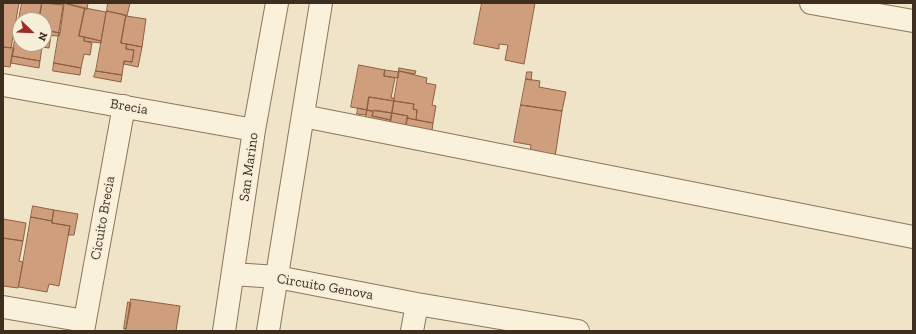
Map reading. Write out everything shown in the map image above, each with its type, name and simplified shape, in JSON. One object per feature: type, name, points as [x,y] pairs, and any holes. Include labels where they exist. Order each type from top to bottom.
[{"type":"street","name":"San Marino","points":[[224,331],[254,130],[277,3]]},
{"type":"street","points":[[268,331],[321,3]]},
{"type":"street","points":[[811,3],[913,21]]},
{"type":"street","name":"Brecia","points":[[3,85],[254,130]]},
{"type":"street","name":"Cicuito Brecia","points":[[84,326],[124,106]]},
{"type":"street","points":[[303,116],[913,237]]},
{"type":"street","name":"Circuito Genova","points":[[233,274],[277,277],[416,304],[578,331]]},
{"type":"street","points":[[412,331],[416,304]]},
{"type":"street","points":[[3,307],[84,326]]},
{"type":"building","points":[[3,3],[19,3],[17,12],[12,12],[11,48],[3,47]]},
{"type":"building","points":[[22,3],[42,3],[40,12],[20,12]]},
{"type":"building","points":[[42,3],[64,5],[60,33],[52,32],[52,12],[40,12]]},
{"type":"building","points":[[64,3],[88,3],[87,9]]},
{"type":"building","points":[[64,3],[85,8],[79,36],[85,37],[84,41],[92,43],[90,55],[84,54],[81,68],[54,63]]},
{"type":"building","points":[[108,3],[130,3],[127,16],[107,11]]},
{"type":"building","points":[[482,3],[535,3],[524,64],[505,60],[508,45],[499,44],[499,49],[474,44]]},
{"type":"building","points":[[85,8],[106,12],[101,41],[79,36]]},
{"type":"building","points":[[107,11],[126,15],[121,43],[127,44],[126,49],[134,50],[132,62],[124,61],[122,75],[96,71]]},
{"type":"building","points":[[126,16],[146,19],[142,47],[121,43]]},
{"type":"building","points":[[52,32],[60,33],[59,36],[52,36]]},
{"type":"building","points":[[85,37],[101,41],[101,43],[84,41]]},
{"type":"building","points":[[127,44],[142,47],[138,67],[124,64],[124,61],[132,62],[134,50],[126,49]]},
{"type":"building","points":[[3,47],[12,48],[13,52],[10,67],[3,66]]},
{"type":"building","points":[[13,52],[41,52],[40,61],[12,56]]},
{"type":"building","points":[[12,56],[40,61],[39,68],[11,63]]},
{"type":"building","points":[[54,63],[81,68],[80,75],[53,71]]},
{"type":"building","points":[[359,65],[385,70],[384,76],[395,78],[391,98],[394,98],[394,101],[369,97],[367,110],[351,107]]},
{"type":"building","points":[[399,68],[416,71],[415,74],[399,71]]},
{"type":"building","points":[[385,70],[399,72],[398,78],[384,76]]},
{"type":"building","points":[[96,71],[122,75],[121,82],[94,77]]},
{"type":"building","points":[[399,71],[427,78],[426,83],[436,85],[432,105],[436,106],[433,123],[416,120],[417,110],[413,109],[414,104],[394,101]]},
{"type":"building","points":[[527,72],[532,72],[531,80],[526,79]]},
{"type":"building","points":[[526,79],[540,81],[539,87],[566,92],[562,111],[521,105]]},
{"type":"building","points":[[369,97],[394,101],[392,113],[367,110]]},
{"type":"building","points":[[394,101],[414,104],[413,109],[417,110],[416,120],[407,118],[408,116],[392,113]]},
{"type":"building","points":[[521,105],[562,111],[555,157],[530,152],[531,145],[514,142]]},
{"type":"building","points":[[358,108],[367,110],[366,115],[357,114]]},
{"type":"building","points":[[367,110],[373,112],[372,116],[391,120],[389,131],[364,127]]},
{"type":"building","points":[[375,110],[392,113],[391,120],[372,116]]},
{"type":"building","points":[[392,113],[408,116],[406,125],[390,122]]},
{"type":"building","points":[[407,118],[433,123],[431,139],[405,134]]},
{"type":"building","points":[[33,206],[54,210],[52,221],[31,217]]},
{"type":"building","points":[[54,210],[78,214],[74,235],[68,235],[70,226],[52,223]]},
{"type":"building","points":[[31,217],[70,226],[59,286],[49,284],[47,292],[19,287]]},
{"type":"building","points":[[3,219],[26,223],[23,241],[3,238]]},
{"type":"building","points":[[3,238],[23,241],[19,261],[23,262],[18,288],[3,286]]},
{"type":"building","points":[[131,299],[180,306],[176,331],[126,331]]},
{"type":"building","points":[[128,302],[131,303],[126,329],[124,329]]}]
